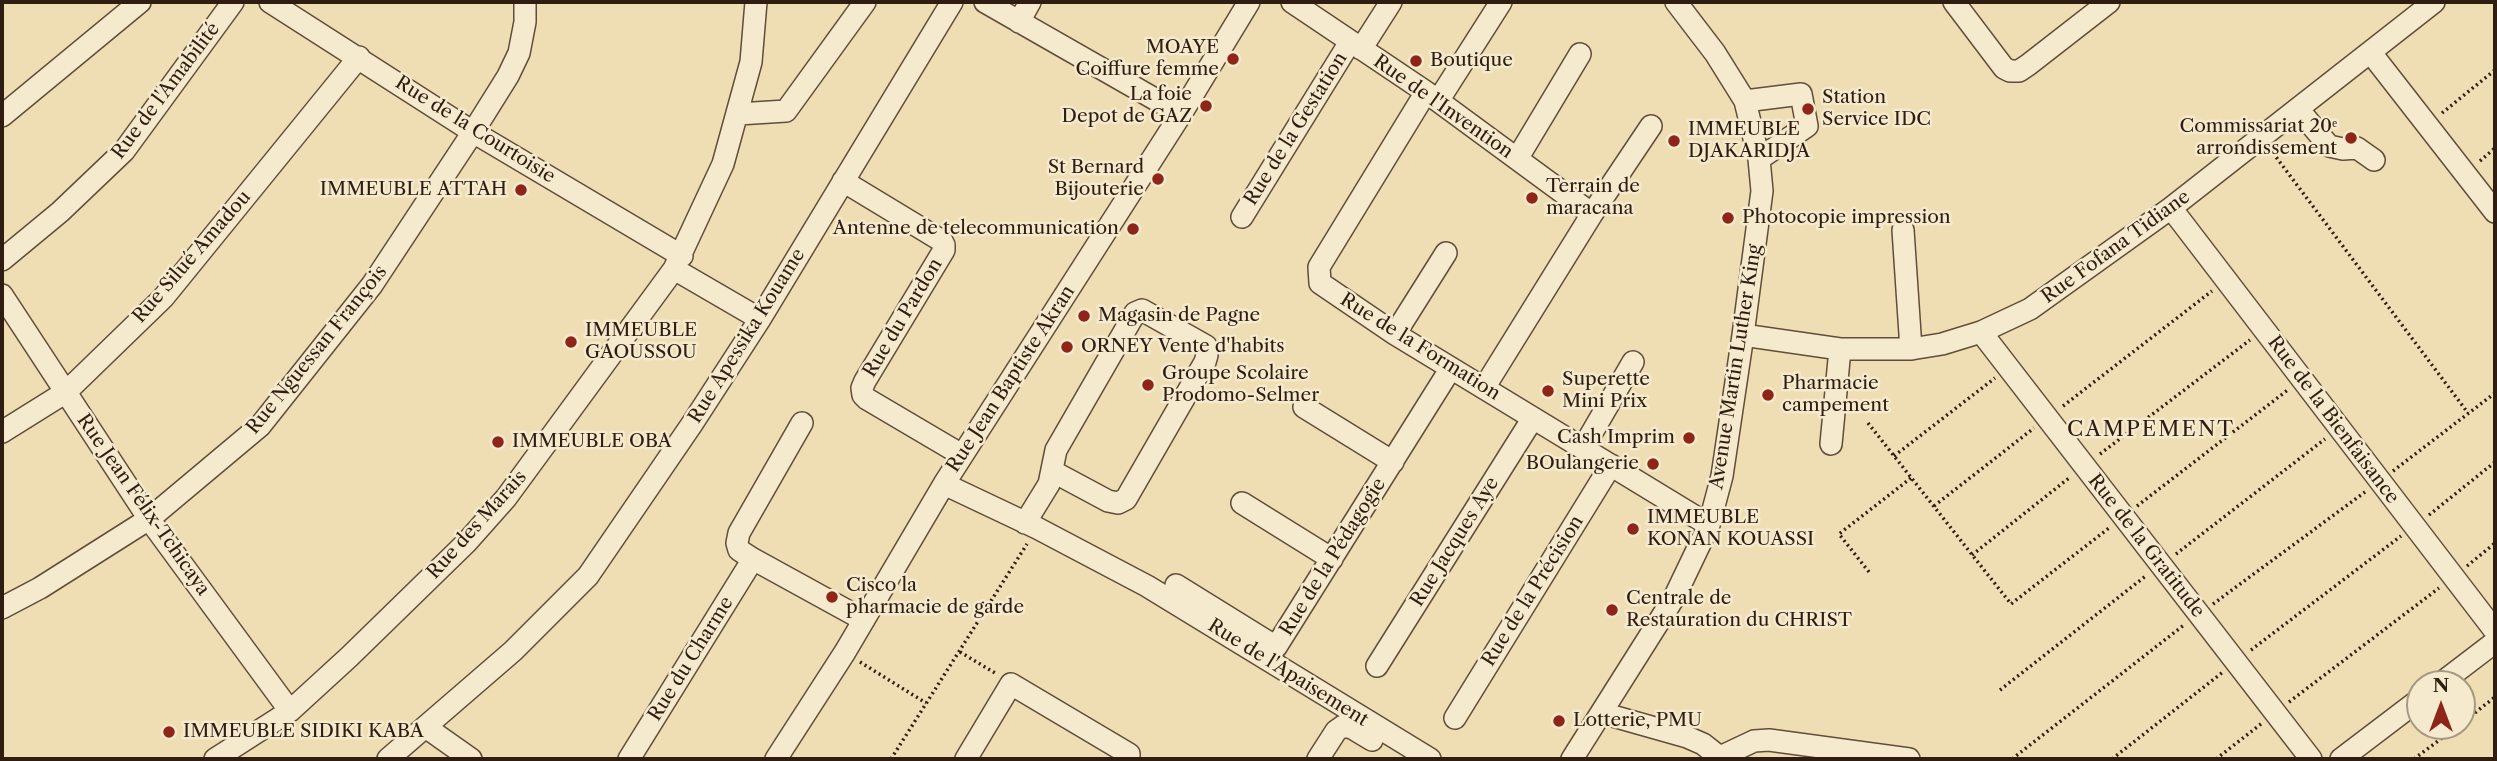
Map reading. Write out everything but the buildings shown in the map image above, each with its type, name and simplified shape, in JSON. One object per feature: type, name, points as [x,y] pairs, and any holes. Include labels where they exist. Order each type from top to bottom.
[{"type":"street","points":[[2,116],[140,2]]},
{"type":"street","name":"Rue de l'Amabilité","points":[[2,260],[60,212],[124,151],[233,2]]},
{"type":"street","name":"Rue de la Courtoisie","points":[[270,2],[678,263],[760,319]]},
{"type":"street","name":"Rue Nguessan François","points":[[2,608],[40,588],[149,519],[260,425],[372,285],[473,132],[519,53],[525,22],[525,2]]},
{"type":"street","name":"Rue des Marais","points":[[215,759],[290,711],[466,543],[506,498],[678,263],[723,164],[738,114],[751,62],[756,2]]},
{"type":"street","points":[[738,114],[786,111],[865,2]]},
{"type":"street","name":"Rue Apessika Kouame","points":[[388,759],[513,651],[588,576],[760,319],[952,2]]},
{"type":"street","points":[[985,2],[1181,114]]},
{"type":"street","points":[[1019,22],[1030,2]]},
{"type":"street","name":"Rue Jean Baptiste Akran","points":[[776,759],[845,652],[962,455],[1250,2]]},
{"type":"street","name":"Rue de l'Invention","points":[[1292,2],[1432,97],[1592,214]]},
{"type":"street","name":"Rue de la Gestation","points":[[1242,217],[1355,45],[1391,2]]},
{"type":"street","points":[[1432,97],[1501,2]]},
{"type":"street","name":"Avenue Martin Luther King","points":[[1572,759],[1675,596],[1709,525],[1722,475],[1743,335],[1762,191],[1759,159],[1745,101],[1715,53],[1676,2]]},
{"type":"street","points":[[1954,2],[2004,68],[2019,71],[2109,2]]},
{"type":"street","name":"Rue Fofana Tidiane","points":[[1743,335],[1840,349],[1912,349],[1942,344],[1981,332],[2030,309],[2171,208],[2371,53],[2420,6]]},
{"type":"street","points":[[2371,53],[2495,212]]},
{"type":"street","points":[[1517,159],[1580,54]]},
{"type":"street","name":"Rue Silué Amadou","points":[[2,432],[66,391],[163,298],[359,57]]},
{"type":"street","points":[[1745,101],[1801,94],[1807,126],[1759,159]]},
{"type":"street","name":"Rue de la Formation","points":[[1432,97],[1319,267],[1320,283],[1395,334],[1709,525]]},
{"type":"street","points":[[2298,109],[2329,146],[2357,148],[2374,160]]},
{"type":"street","points":[[1484,388],[1592,214],[1651,126]]},
{"type":"street","name":"Rue du Pardon","points":[[843,181],[942,241],[944,245],[944,250],[862,388],[867,399],[962,455]]},
{"type":"street","name":"Rue de la Bienfaisance","points":[[2171,208],[2495,631]]},
{"type":"street","points":[[1903,230],[1912,349]]},
{"type":"street","points":[[1395,334],[1446,253]]},
{"type":"street","name":"Rue Jean Félix-Tchicaya","points":[[2,295],[149,519],[290,711]]},
{"type":"street","points":[[1031,525],[1049,484],[1056,450],[1135,313],[1142,310],[1206,346],[1205,362],[1126,499],[1118,503],[1108,502],[1052,471]]},
{"type":"street","name":"Rue de la Gratitude","points":[[1981,332],[2311,759]]},
{"type":"street","points":[[1830,444],[1840,349]]},
{"type":"street","points":[[1583,448],[1633,362]]},
{"type":"street","name":"Rue de la Pédagogie","points":[[1177,585],[1276,647],[1451,368]]},
{"type":"street","points":[[1304,407],[1393,462]]},
{"type":"street","name":"Rue Jacques Aye","points":[[1377,666],[1533,418]]},
{"type":"street","points":[[802,423],[739,533],[739,550],[864,620]]},
{"type":"street","name":"Rue de la Précision","points":[[1455,718],[1611,465]]},
{"type":"street","name":"Rue de l'Apaisement","points":[[944,484],[1031,525],[1147,586],[1430,759]]},
{"type":"street","points":[[1242,503],[1332,559]]},
{"type":"street","name":"Rue du Charme","points":[[629,759],[753,559]]},
{"type":"street","points":[[2458,670],[2495,642]]},
{"type":"street","points":[[966,759],[1011,684],[1129,754],[1129,759]]},
{"type":"street","points":[[2341,759],[2406,710]]},
{"type":"street","points":[[1602,713],[1687,737],[1703,744],[1721,758],[1754,741],[1769,740],[1900,759]]},
{"type":"street","points":[[1318,759],[1336,731],[1343,726],[1352,728],[1403,759]]},
{"type":"street","points":[[427,728],[471,759]]},
{"type":"path","points":[[2427,125],[2495,70]]},
{"type":"path","points":[[2261,137],[2468,414]]},
{"type":"path","points":[[1934,506],[2226,280]]},
{"type":"path","points":[[1972,555],[2264,329]]},
{"type":"path","points":[[1894,456],[2008,368]]},
{"type":"path","points":[[1868,422],[2011,604],[2302,379]]},
{"type":"path","points":[[2012,759],[2199,614],[2495,393]]},
{"type":"path","points":[[2112,759],[2495,462]]},
{"type":"path","points":[[1869,572],[1839,534],[1912,478]]},
{"type":"path","points":[[891,759],[959,651],[1031,525]]},
{"type":"path","points":[[2216,759],[2495,544]]},
{"type":"path","points":[[959,651],[1011,684]]},
{"type":"path","points":[[845,652],[926,703]]},
{"type":"path","points":[[2476,712],[2495,697]]},
{"type":"path","points":[[2414,759],[2439,740]]},
{"type":"place","name":"MOAYE Coiffure femme","points":[[1233,59]]},
{"type":"place","name":"Boutique","points":[[1416,61]]},
{"type":"place","name":"La foie Depot de GAZ","points":[[1206,106]]},
{"type":"place","name":"Station Service IDC","points":[[1808,109]]},
{"type":"place","name":"Commissariat 20ᵉ arrondissement","points":[[2351,138]]},
{"type":"place","name":"IMMEUBLE DJAKARIDJA","points":[[1674,141]]},
{"type":"place","name":"St Bernard Bijouterie","points":[[1158,179]]},
{"type":"place","name":"IMMEUBLE ATTAH","points":[[521,190]]},
{"type":"place","name":"Terrain de maracana","points":[[1532,198]]},
{"type":"place","name":"Photocopie impression","points":[[1728,218]]},
{"type":"place","name":"Antenne de telecommunication","points":[[1133,229]]},
{"type":"place","name":"Magasin de Pagne","points":[[1084,316]]},
{"type":"place","name":"IMMEUBLE GAOUSSOU","points":[[571,342]]},
{"type":"place","name":"ORNEY Vente d'habits","points":[[1067,347]]},
{"type":"place","name":"Groupe Scolaire Prodomo-Selmer","points":[[1148,385]]},
{"type":"place","name":"Superette Mini Prix","points":[[1548,391]]},
{"type":"place","name":"Pharmacie campement","points":[[1768,395]]},
{"type":"place","name":"Cash Imprim","points":[[1689,438]]},
{"type":"place","name":"IMMEUBLE OBA","points":[[498,442]]},
{"type":"place","name":"BOulangerie","points":[[1653,464]]},
{"type":"place","name":"IMMEUBLE KONAN KOUASSI","points":[[1633,529]]},
{"type":"place","name":"Cisco la pharmacie de garde","points":[[832,597]]},
{"type":"place","name":"Centrale de Restauration du CHRIST","points":[[1612,610]]},
{"type":"place","name":"Lotterie, PMU","points":[[1559,721]]},
{"type":"place","name":"IMMEUBLE SIDIKI KABA","points":[[169,732]]},
{"type":"district","name":"CAMPEMENT","points":[[2151,430]]}]
